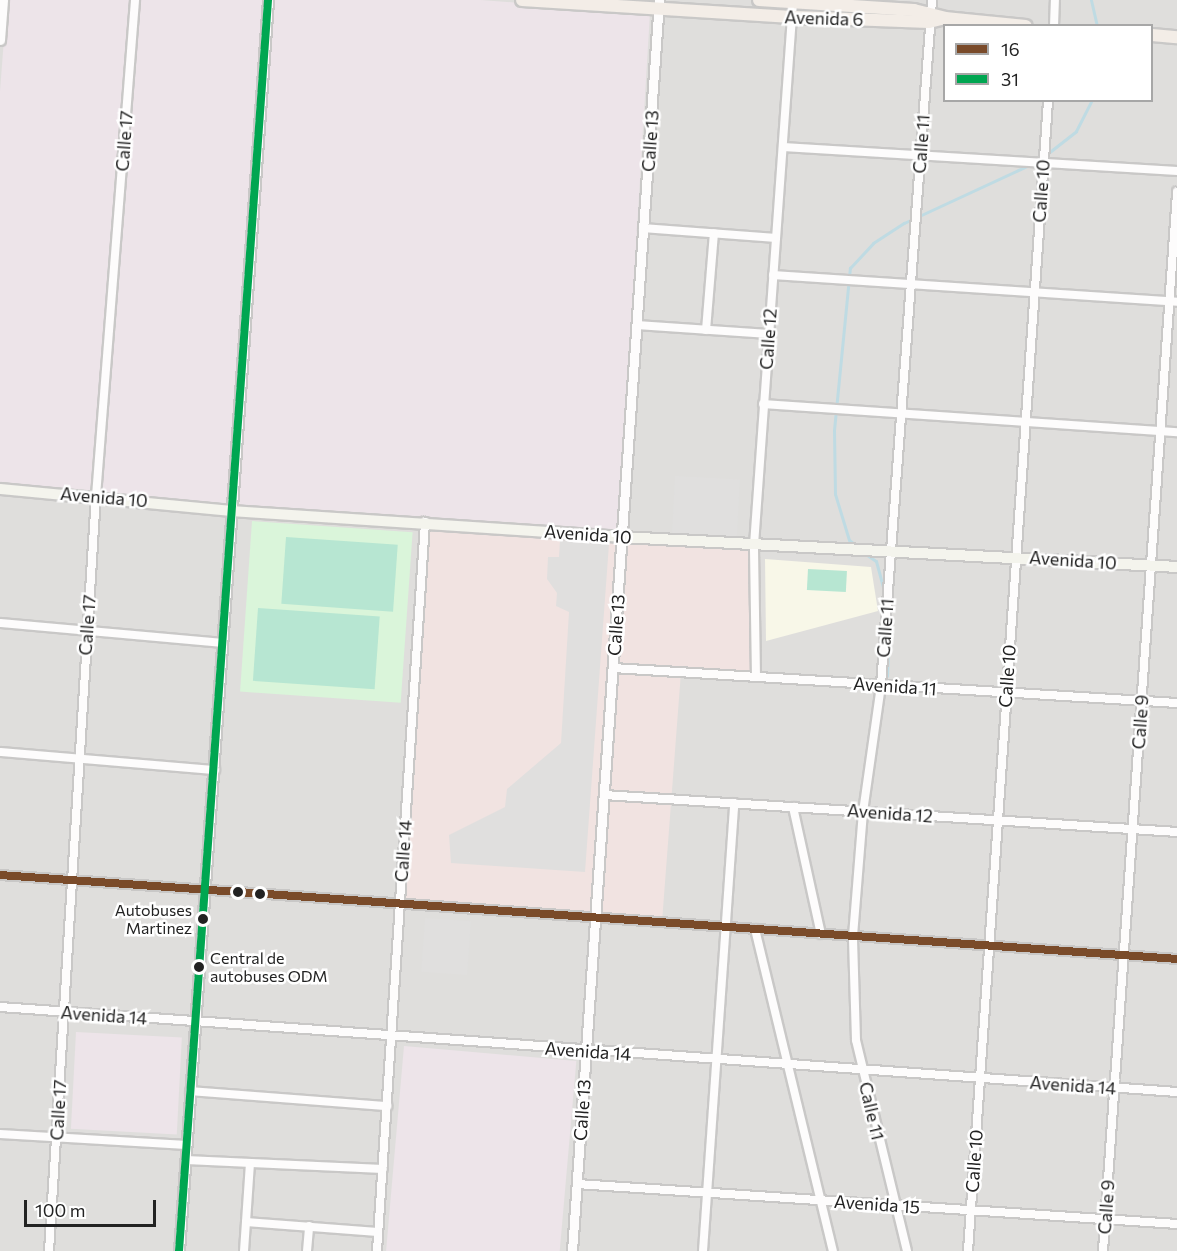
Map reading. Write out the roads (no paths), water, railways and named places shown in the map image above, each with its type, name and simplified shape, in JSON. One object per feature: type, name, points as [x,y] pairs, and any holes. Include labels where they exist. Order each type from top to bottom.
[{"type":"main road","name":"Avenida 6","points":[[522,0],[659,4],[795,17],[930,11]]},
{"type":"main road","name":"Avenida 6","points":[[759,0],[930,11],[945,18],[1006,24]]},
{"type":"main road","points":[[1153,35],[1177,37]]},
{"type":"main road","name":"Avenida 10","points":[[0,489],[96,496],[232,511],[425,522],[622,537],[891,553],[1016,556],[1177,567]]},
{"type":"street","points":[[0,40],[3,0]]},
{"type":"street","name":"Calle 17","points":[[49,1251],[96,496],[135,0]]},
{"type":"street","points":[[179,1251],[268,0]]},
{"type":"street","points":[[1054,24],[1055,0]]},
{"type":"street","name":"Calle 12","points":[[756,677],[753,545],[795,17],[793,2]]},
{"type":"street","name":"Calle 13","points":[[572,1251],[659,4]]},
{"type":"street","name":"Calle 11","points":[[906,1251],[863,1070],[854,1008],[853,936],[864,812],[880,685],[891,553],[930,11]]},
{"type":"street","name":"Calle 10","points":[[968,1251],[1048,102]]},
{"type":"street","points":[[783,147],[1177,171]]},
{"type":"street","name":"Calle 9","points":[[1102,1251],[1160,431],[1173,302],[1177,192]]},
{"type":"street","points":[[643,228],[776,238]]},
{"type":"street","points":[[706,330],[714,233]]},
{"type":"street","points":[[773,275],[1173,302]]},
{"type":"street","points":[[637,325],[769,334]]},
{"type":"street","points":[[763,404],[1177,432]]},
{"type":"street","name":"Calle 14","points":[[377,1251],[393,1036],[399,903],[425,522]]},
{"type":"street","points":[[0,623],[222,643]]},
{"type":"street","name":"Avenida 11","points":[[613,668],[1177,703]]},
{"type":"street","points":[[0,752],[215,770]]},
{"type":"street","name":"Avenida 12","points":[[604,795],[1177,832]]},
{"type":"street","points":[[704,1251],[734,803]]},
{"type":"street","points":[[793,807],[821,934]]},
{"type":"street","points":[[0,874],[1177,959]]},
{"type":"street","points":[[755,928],[823,1200],[833,1251]]},
{"type":"street","name":"Avenida 14","points":[[0,1007],[1177,1092]]},
{"type":"street","points":[[190,1090],[387,1106]]},
{"type":"street","points":[[0,1134],[187,1145]]},
{"type":"street","points":[[186,1160],[383,1169]]},
{"type":"street","points":[[244,1251],[250,1163]]},
{"type":"street","name":"Avenida 15","points":[[577,1184],[1177,1224]]},
{"type":"street","points":[[246,1222],[378,1232]]},
{"type":"street","points":[[307,1251],[309,1226]]},
{"type":"waterway","points":[[1091,0],[1097,24]]},
{"type":"waterway","points":[[1047,154],[1076,131],[1091,102]]},
{"type":"waterway","points":[[858,547],[849,540],[835,494],[834,430],[850,268],[873,243],[904,223],[1031,164]]},
{"type":"waterway","points":[[867,555],[876,561],[885,594]]},
{"type":"waterway","points":[[887,676],[889,627]]},
{"type":"place","name":"Autobuses Martinez","points":[[203,919]]},
{"type":"place","name":"Central de autobuses ODM","points":[[199,967]]}]
